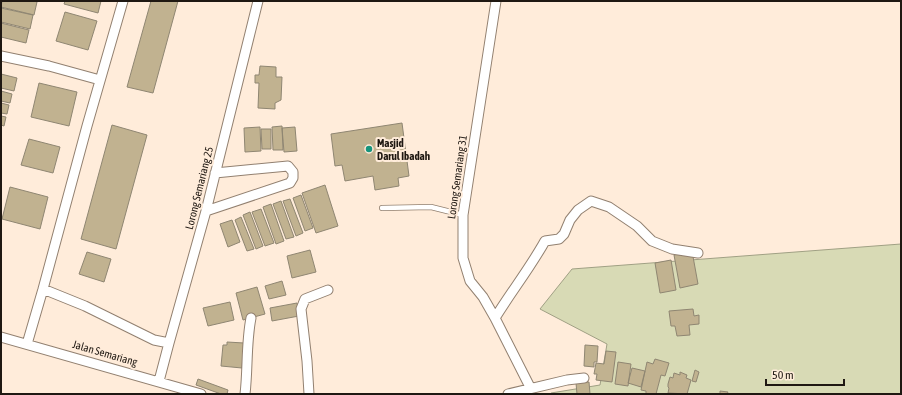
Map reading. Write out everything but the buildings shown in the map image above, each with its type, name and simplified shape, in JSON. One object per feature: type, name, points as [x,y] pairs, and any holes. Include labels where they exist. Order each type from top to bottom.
[{"type":"street","points":[[27,344],[123,1]]},
{"type":"street","name":"Lorong Semariang 25","points":[[159,381],[206,211],[258,1]]},
{"type":"street","name":"Lorong Semariang 31","points":[[496,1],[463,214],[463,258],[470,281],[483,297],[531,389]]},
{"type":"street","points":[[1,56],[48,66],[100,80]]},
{"type":"street","points":[[206,211],[290,183],[293,178],[293,172],[288,166],[215,173]]},
{"type":"street","points":[[494,318],[533,263],[545,241],[558,239],[564,234],[570,220],[578,210],[591,201],[610,207],[637,226],[652,241],[672,249],[698,253]]},
{"type":"street","points":[[43,288],[86,306],[154,340],[169,343]]},
{"type":"street","points":[[309,394],[301,309],[305,299],[328,290]]},
{"type":"street","points":[[245,394],[251,318]]},
{"type":"street","name":"Jalan Semariang","points":[[1,337],[201,394]]},
{"type":"street","points":[[508,394],[584,378]]},
{"type":"lane","points":[[382,208],[431,207],[463,214]]},
{"type":"shaded area","points":[[901,244],[901,394],[551,393],[600,385],[607,344],[540,309],[572,269]]},
{"type":"place","name":"Masjid Darul Ibadah","points":[[369,149]]}]
